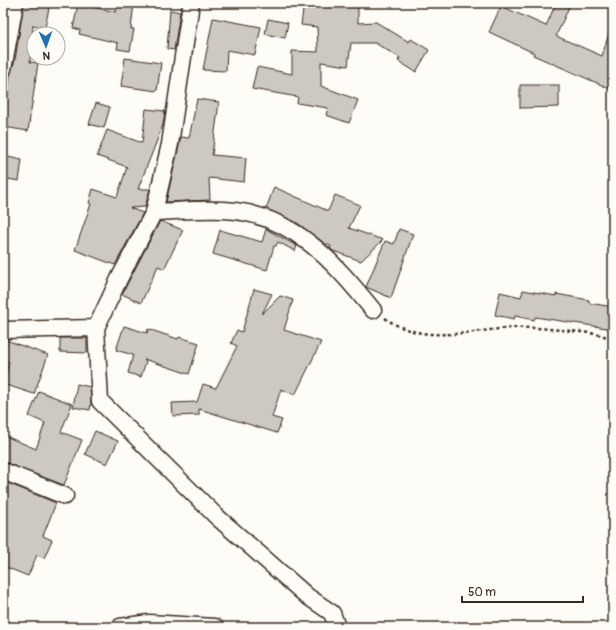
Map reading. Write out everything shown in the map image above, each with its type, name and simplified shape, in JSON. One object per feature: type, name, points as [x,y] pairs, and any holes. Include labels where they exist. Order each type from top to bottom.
[{"type":"street","points":[[3,69],[15,3]]},
{"type":"street","points":[[191,3],[170,144],[154,212],[119,279],[96,328],[100,401],[216,516],[307,596],[332,614],[337,627]]},
{"type":"street","points":[[154,212],[225,210],[258,216],[279,224],[309,241],[353,285],[373,310]]},
{"type":"street","points":[[3,330],[96,328]]},
{"type":"street","points":[[3,471],[65,496]]},
{"type":"street","points":[[120,627],[149,623],[215,627]]},
{"type":"path","points":[[373,310],[397,327],[419,334],[466,334],[512,328],[541,328],[580,331],[613,340]]},
{"type":"building","points":[[24,3],[50,3],[45,26],[26,26],[26,66],[38,66],[28,131],[4,127],[10,75],[15,60]]},
{"type":"building","points":[[118,3],[134,3],[131,29],[134,29],[130,51],[117,49],[118,43],[79,34],[80,30],[73,28],[78,4],[116,12]]},
{"type":"building","points":[[304,3],[358,3],[358,23],[376,22],[409,42],[411,39],[429,50],[416,72],[398,61],[400,58],[375,43],[351,43],[348,66],[321,62],[321,86],[358,100],[349,123],[326,115],[328,108],[297,103],[298,97],[252,89],[257,67],[292,74],[292,51],[318,52],[317,27],[301,25]]},
{"type":"building","points":[[556,3],[569,7],[556,36],[602,56],[610,30],[613,30],[613,90],[533,55],[534,53],[489,32],[501,6],[546,26]]},
{"type":"building","points":[[170,10],[180,12],[174,50],[167,49]]},
{"type":"building","points":[[213,18],[261,27],[255,55],[227,50],[226,71],[203,70]]},
{"type":"building","points":[[268,19],[288,23],[285,38],[265,34]]},
{"type":"building","points":[[125,58],[161,63],[157,91],[121,86]]},
{"type":"building","points":[[520,85],[559,85],[559,107],[520,108]]},
{"type":"building","points":[[197,99],[219,102],[212,155],[246,158],[244,182],[209,178],[210,200],[166,202],[181,137],[189,138]]},
{"type":"building","points":[[96,103],[110,107],[104,128],[89,124]]},
{"type":"building","points":[[146,109],[165,111],[163,125],[138,189],[150,189],[145,207],[130,208],[143,213],[115,265],[75,250],[91,204],[89,203],[93,189],[117,197],[127,167],[97,156],[107,130],[142,143]]},
{"type":"building","points":[[3,156],[22,160],[19,181],[3,178]]},
{"type":"building","points":[[274,187],[328,211],[335,195],[360,205],[349,228],[383,240],[361,261],[333,251],[330,248],[331,246],[324,243],[296,222],[266,209]]},
{"type":"building","points":[[160,221],[183,230],[164,269],[158,266],[141,303],[122,294]]},
{"type":"building","points":[[266,229],[297,246],[295,251],[278,242],[276,246],[274,246],[267,270],[213,254],[220,230],[262,242]]},
{"type":"building","points":[[399,229],[413,234],[391,298],[366,287],[385,241],[394,244]]},
{"type":"building","points":[[254,289],[272,294],[262,314],[280,296],[293,300],[284,330],[321,342],[295,395],[281,389],[272,417],[282,420],[277,433],[199,409],[199,415],[173,416],[172,403],[197,402],[203,384],[216,388],[237,346],[231,343],[237,330],[242,332]]},
{"type":"building","points":[[523,290],[589,300],[589,303],[613,307],[613,329],[535,317],[534,320],[515,316],[514,319],[495,315],[500,292],[521,297]]},
{"type":"building","points":[[124,326],[147,333],[148,329],[178,339],[179,337],[199,343],[189,374],[144,359],[146,361],[141,377],[128,373],[133,355],[116,350]]},
{"type":"building","points":[[60,338],[87,338],[87,353],[60,352]]},
{"type":"building","points":[[3,339],[48,355],[34,394],[3,384],[9,362],[3,360]]},
{"type":"building","points":[[77,384],[90,387],[90,410],[73,407]]},
{"type":"building","points":[[39,391],[72,404],[61,432],[82,440],[64,485],[3,462],[3,435],[36,449],[45,423],[29,416]]},
{"type":"building","points":[[95,431],[118,441],[107,464],[85,454]]},
{"type":"building","points":[[5,482],[56,503],[43,536],[52,540],[44,558],[37,555],[28,576],[3,566],[3,488]]}]
